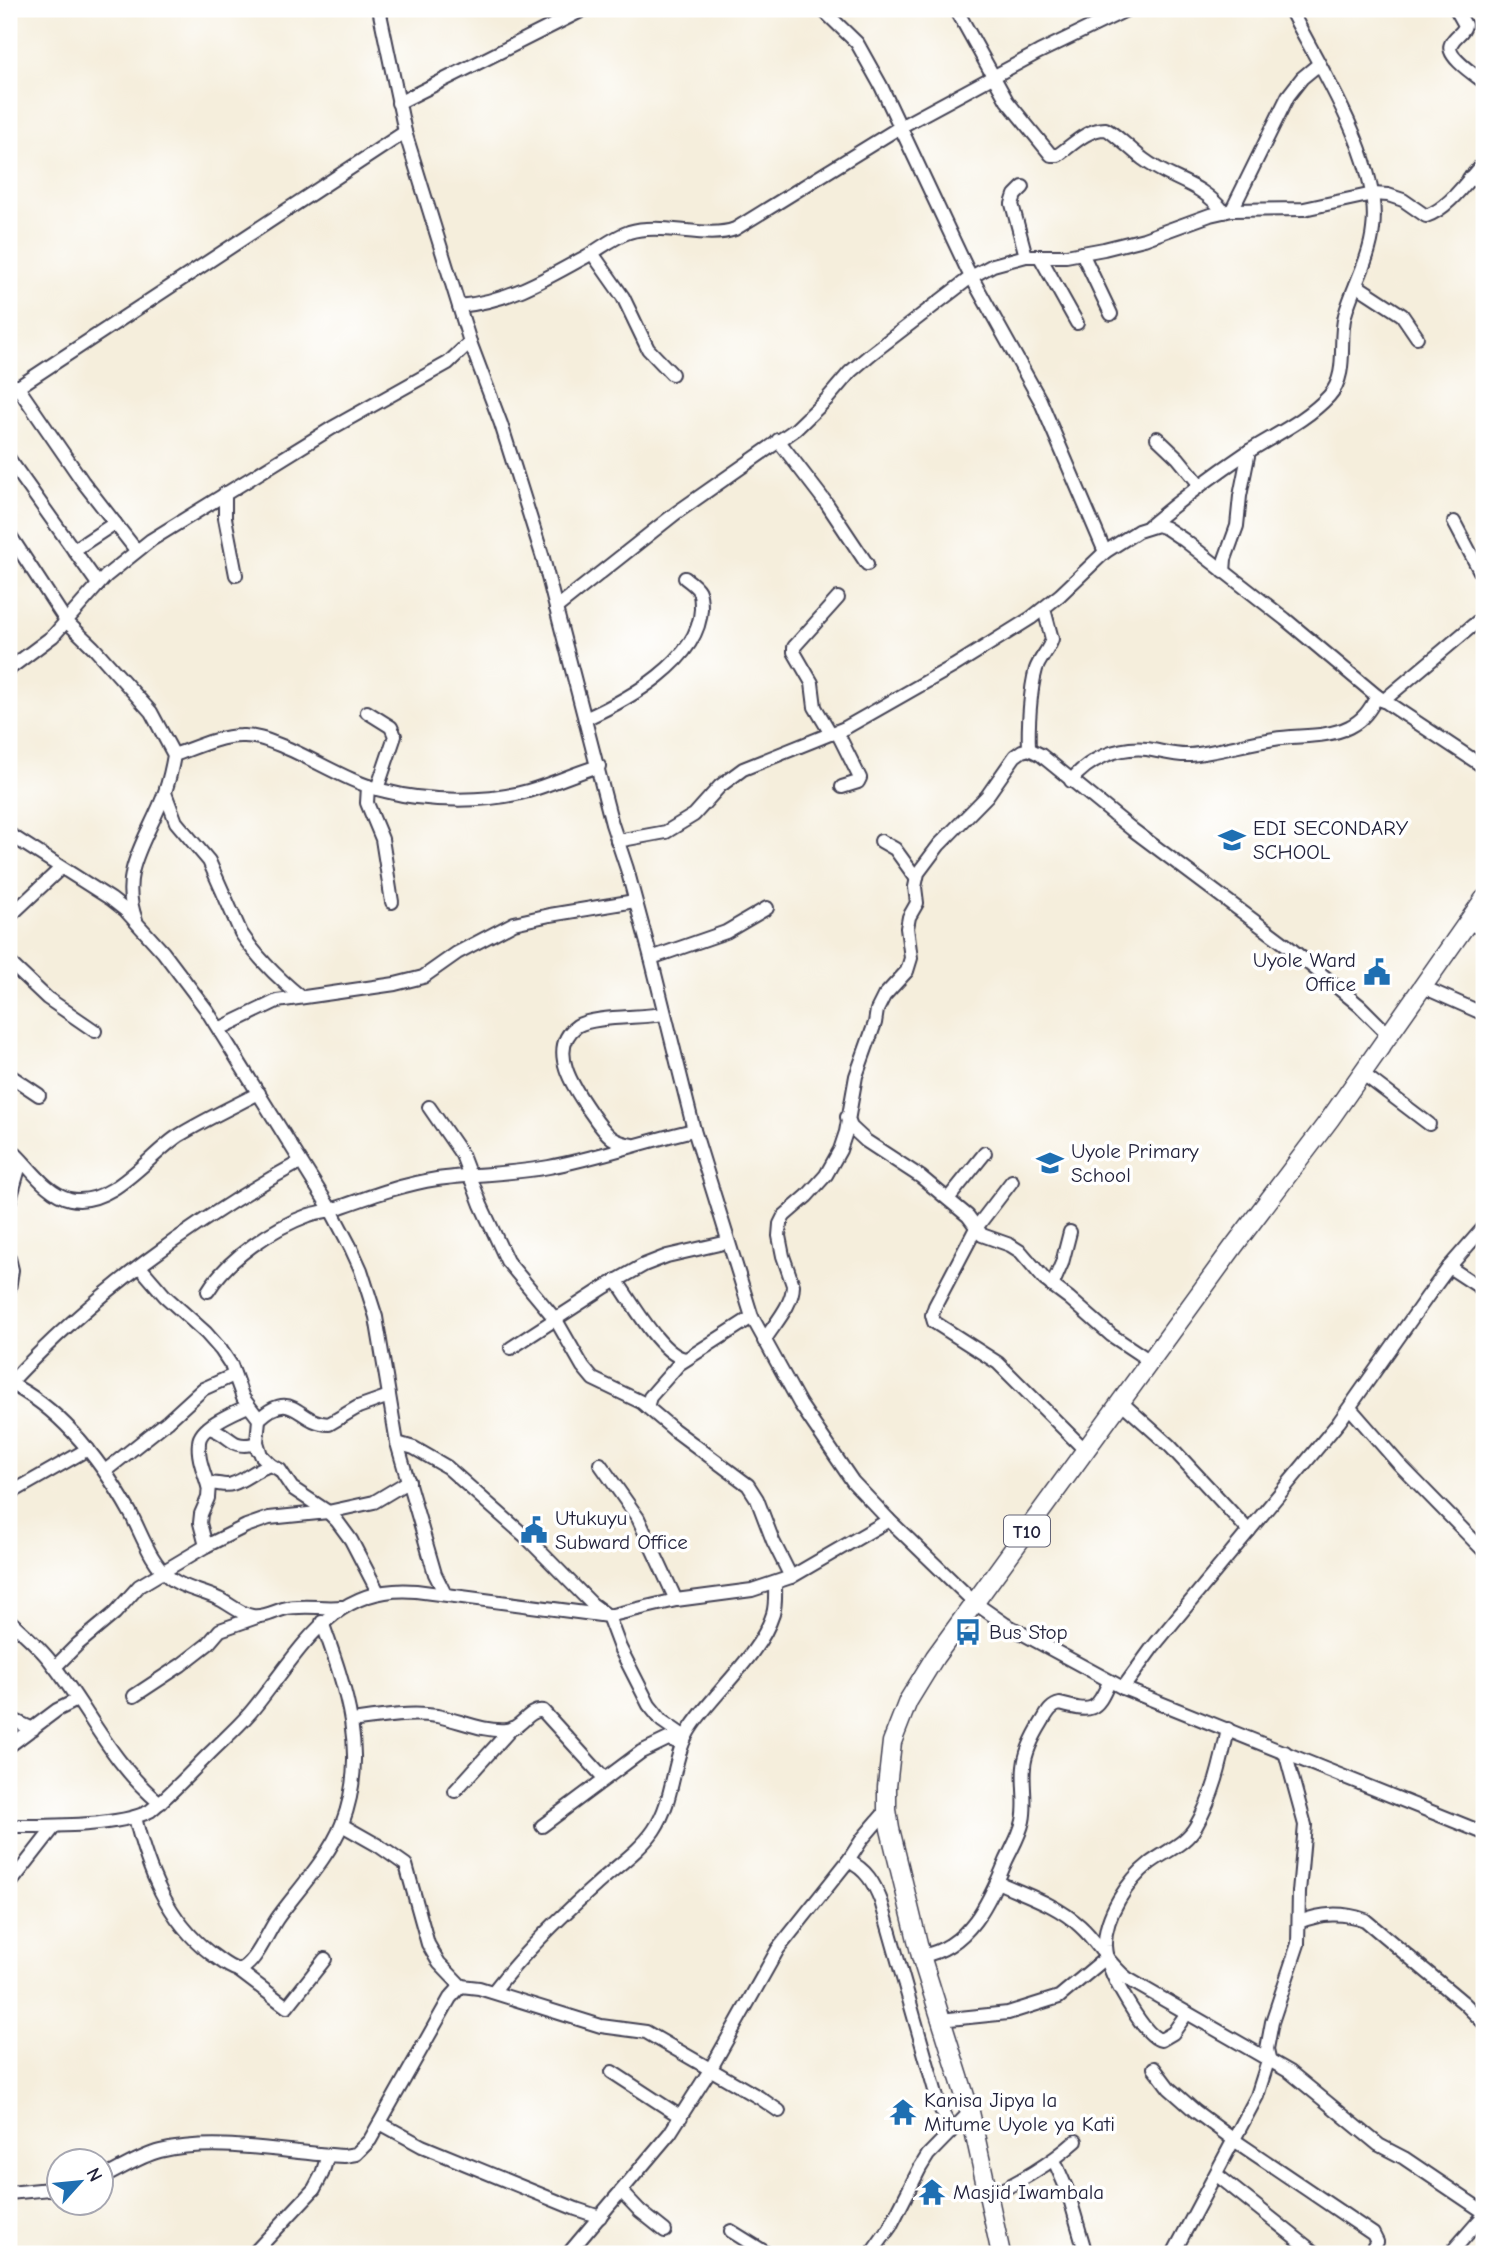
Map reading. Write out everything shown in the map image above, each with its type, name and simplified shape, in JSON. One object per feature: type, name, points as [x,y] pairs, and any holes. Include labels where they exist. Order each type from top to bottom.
[{"type":"highway","name":"T10","points":[[1001,2254],[970,2112],[920,1956],[887,1810],[888,1766],[900,1719],[935,1657],[1362,1073],[1484,899]]},
{"type":"street","points":[[379,9],[405,132],[470,342],[501,424],[543,558],[617,841],[651,958],[694,1130],[752,1317],[800,1405],[853,1482],[888,1520],[975,1603],[1025,1636],[1109,1682],[1484,1833]]},
{"type":"street","points":[[398,103],[585,9]]},
{"type":"street","points":[[822,9],[857,43],[971,277],[1040,400],[1105,552]]},
{"type":"street","points":[[956,9],[1007,101],[1051,155],[1058,155],[1087,135],[1104,129],[1110,131],[1149,164],[1166,175],[1205,192],[1228,211]]},
{"type":"street","points":[[459,306],[511,296],[627,233],[642,230],[721,232],[735,229],[900,127],[1128,9]]},
{"type":"street","points":[[617,841],[666,832],[694,815],[720,786],[743,769],[834,733],[988,646],[1044,609],[1105,552],[1149,526],[1200,485],[1300,420],[1336,387],[1340,377],[1345,316],[1373,230],[1373,194],[1371,180],[1350,126],[1290,9]]},
{"type":"street","points":[[1456,9],[1465,24],[1463,31],[1450,44],[1450,51],[1484,82]]},
{"type":"street","points":[[1228,211],[1288,96],[1302,78],[1319,64]]},
{"type":"street","points":[[136,551],[13,390],[405,132]]},
{"type":"street","points":[[556,608],[676,513],[812,415],[850,372],[871,354],[971,277],[993,265],[1026,256],[1082,253],[1144,239],[1228,211],[1304,209],[1373,194],[1397,197],[1426,216],[1447,202],[1484,162]]},
{"type":"street","points":[[1469,178],[1484,184]]},
{"type":"street","points":[[1023,187],[1015,195],[1012,204],[1026,256]]},
{"type":"street","points":[[592,253],[623,297],[648,349],[672,374]]},
{"type":"street","points":[[1082,253],[1111,314]]},
{"type":"street","points":[[1040,257],[1076,323]]},
{"type":"street","points":[[1356,285],[1402,315],[1418,337]]},
{"type":"street","points":[[9,669],[46,643],[98,584],[136,551],[332,428],[448,363],[470,342]]},
{"type":"street","points":[[1157,438],[1200,485]]},
{"type":"street","points":[[778,440],[827,504],[867,564]]},
{"type":"street","points":[[1224,572],[1225,559],[1237,526],[1249,451]]},
{"type":"street","points":[[9,459],[98,584]]},
{"type":"street","points":[[226,494],[225,518],[236,575]]},
{"type":"street","points":[[1454,522],[1484,579]]},
{"type":"street","points":[[74,550],[115,523]]},
{"type":"street","points":[[1149,526],[1166,528],[1380,699],[1484,767]]},
{"type":"street","points":[[9,534],[66,621],[144,703],[174,754],[165,793],[135,858],[131,899],[138,924]]},
{"type":"street","points":[[585,719],[646,685],[675,660],[694,636],[701,621],[701,597],[695,585],[685,578]]},
{"type":"street","points":[[838,598],[794,646],[794,652],[812,683],[815,707],[834,733],[860,778],[858,782],[842,787]]},
{"type":"street","points":[[1029,749],[1035,675],[1052,639],[1044,609]]},
{"type":"street","points":[[1071,781],[1080,770],[1098,758],[1121,751],[1146,749],[1188,755],[1345,729],[1364,717],[1380,699],[1484,616]]},
{"type":"street","points":[[367,712],[391,727],[395,736],[367,803],[382,839],[392,902]]},
{"type":"street","points":[[174,754],[228,738],[245,736],[309,757],[372,787],[420,797],[492,798],[532,790],[567,775],[599,766]]},
{"type":"street","points":[[764,1340],[793,1292],[779,1236],[780,1224],[784,1216],[816,1188],[826,1175],[843,1141],[856,1076],[877,1010],[884,996],[907,971],[911,958],[907,928],[909,917],[918,903],[916,878],[921,866],[987,796],[1014,756],[1022,751],[1029,749],[1051,762],[1071,781],[1204,885],[1285,944],[1360,1006],[1389,1035]]},
{"type":"street","points":[[165,793],[176,822],[209,860],[248,944],[271,970],[301,997]]},
{"type":"street","points":[[9,834],[96,888],[125,910],[163,952],[219,1029],[331,1210],[352,1248],[376,1317],[397,1443],[433,1565],[445,1594]]},
{"type":"street","points":[[881,841],[895,849],[916,878]]},
{"type":"street","points":[[9,917],[61,868]]},
{"type":"street","points":[[219,1029],[277,1001],[410,981],[431,972],[457,953],[514,923],[635,901]]},
{"type":"street","points":[[651,958],[726,932],[767,908]]},
{"type":"street","points":[[1466,923],[1484,929]]},
{"type":"street","points":[[9,962],[47,998],[94,1031]]},
{"type":"street","points":[[1423,987],[1484,1014]]},
{"type":"street","points":[[632,1146],[609,1136],[576,1093],[565,1069],[564,1046],[572,1031],[589,1021],[663,1014]]},
{"type":"street","points":[[1362,1073],[1429,1124]]},
{"type":"street","points":[[9,1075],[39,1095]]},
{"type":"street","points":[[9,1148],[43,1182],[65,1198],[80,1200],[114,1189],[175,1138],[259,1093]]},
{"type":"street","points":[[429,1107],[457,1146],[507,1261],[555,1320],[593,1378],[635,1398],[748,1485],[757,1499],[773,1541],[791,1577]]},
{"type":"street","points":[[847,1117],[851,1127],[866,1141],[903,1164],[948,1199],[968,1216],[982,1235],[1021,1252],[1052,1286],[1111,1335],[1150,1361]]},
{"type":"street","points":[[208,1291],[231,1261],[308,1215],[419,1182],[542,1169],[694,1130]]},
{"type":"street","points":[[948,1199],[985,1153]]},
{"type":"street","points":[[9,1203],[21,1161]]},
{"type":"street","points":[[257,1617],[249,1616],[216,1597],[176,1582],[163,1572],[105,1471],[88,1449],[53,1412],[25,1391],[9,1383],[74,1322],[140,1266],[183,1235],[300,1162]]},
{"type":"street","points":[[1012,1181],[976,1228],[932,1315],[934,1322],[998,1363],[1086,1451]]},
{"type":"street","points":[[1123,1688],[1152,1648],[1350,1408],[1449,1267],[1484,1227]]},
{"type":"street","points":[[1052,1286],[1062,1263],[1070,1232]]},
{"type":"street","points":[[511,1348],[616,1280],[655,1260],[728,1242]]},
{"type":"street","points":[[9,1258],[12,1270],[9,1289]]},
{"type":"street","points":[[140,1266],[175,1307],[214,1340],[231,1365],[248,1406],[255,1411],[259,1419],[258,1450]]},
{"type":"street","points":[[1449,1267],[1484,1290]]},
{"type":"street","points":[[616,1280],[665,1346],[676,1356],[686,1359]]},
{"type":"street","points":[[647,1407],[650,1398],[662,1387],[675,1368],[752,1317]]},
{"type":"street","points":[[105,1471],[203,1389],[234,1375]]},
{"type":"street","points":[[259,1419],[274,1408],[286,1405],[299,1410],[312,1420],[329,1424],[358,1407],[389,1396]]},
{"type":"street","points":[[1121,1402],[1170,1446],[1249,1531]]},
{"type":"street","points":[[206,1546],[200,1523],[208,1498],[208,1486],[201,1465],[198,1440],[209,1427],[248,1406]]},
{"type":"street","points":[[1350,1408],[1399,1464],[1484,1551]]},
{"type":"street","points":[[209,1427],[222,1432],[237,1445],[245,1447],[252,1444],[271,1465],[280,1470],[292,1488],[328,1512],[347,1533],[378,1592]]},
{"type":"street","points":[[397,1443],[414,1448],[447,1467],[535,1545],[592,1604],[608,1616],[620,1648],[649,1705],[662,1721],[684,1740]]},
{"type":"street","points":[[9,1494],[88,1449]]},
{"type":"street","points":[[600,1464],[638,1518],[676,1600]]},
{"type":"street","points":[[208,1486],[214,1482],[232,1484],[271,1465]]},
{"type":"street","points":[[55,1667],[115,1613],[139,1587],[206,1546],[269,1518],[328,1512],[374,1502],[409,1481]]},
{"type":"street","points":[[9,1826],[55,1826],[135,1817],[150,1811],[248,1716],[322,1622],[342,1607],[378,1592],[402,1590],[445,1594],[608,1616],[676,1600],[734,1593],[775,1583],[791,1577],[888,1520]]},
{"type":"street","points":[[493,1992],[541,1935],[646,1839],[660,1819],[667,1804],[684,1740],[692,1725],[743,1664],[765,1631],[775,1606],[775,1583]]},
{"type":"street","points":[[135,1696],[187,1661],[220,1630],[298,1607],[342,1607]]},
{"type":"street","points":[[9,1620],[55,1667],[128,1774],[160,1803]]},
{"type":"street","points":[[238,1970],[252,1960],[272,1926],[342,1825],[354,1776],[356,1752],[352,1721],[322,1622]]},
{"type":"street","points":[[920,1956],[939,1952],[957,1941],[980,1916],[1020,1832],[1025,1809],[1025,1762],[1039,1727],[1055,1704],[1083,1710],[1093,1708],[1099,1703],[1109,1682]]},
{"type":"street","points":[[9,1746],[64,1705],[77,1699]]},
{"type":"street","points":[[455,1791],[513,1728],[532,1712],[543,1711],[604,1778]]},
{"type":"street","points":[[352,1721],[396,1714],[416,1714],[493,1729],[513,1728]]},
{"type":"street","points":[[9,1718],[33,1728]]},
{"type":"street","points":[[1187,2013],[1173,2032],[1163,2040],[1158,2040],[1130,2007],[1113,1975],[1107,1957],[1105,1937],[1109,1922],[1130,1883],[1144,1867],[1190,1835],[1208,1803],[1219,1774],[1228,1729]]},
{"type":"street","points":[[542,1826],[629,1759],[661,1741],[684,1740]]},
{"type":"street","points":[[1173,2254],[1253,2106],[1269,2058],[1272,2022],[1296,1952],[1305,1825],[1285,1752]]},
{"type":"street","points":[[568,2254],[655,2154],[710,2070],[773,1957],[792,1929],[887,1810]]},
{"type":"street","points":[[135,1817],[151,1869],[173,1913],[183,1928],[217,1958],[238,1970],[287,2007],[325,1959]]},
{"type":"street","points":[[342,1825],[406,1865],[428,1944],[439,1963],[461,1986],[493,1992],[601,2026],[646,2032],[779,2111]]},
{"type":"street","points":[[9,1885],[55,1826]]},
{"type":"street","points":[[848,1861],[870,1878],[881,1901],[940,2108],[952,2130]]},
{"type":"street","points":[[997,1882],[1052,1905],[1082,1927],[1116,1970],[1128,1979],[1218,2032],[1269,2058],[1298,2078],[1379,2145],[1404,2158],[1484,2214],[1450,2254]]},
{"type":"street","points":[[1299,1922],[1325,1914],[1365,1920],[1461,2001],[1484,2024]]},
{"type":"street","points":[[940,2020],[1001,2014],[1049,2001],[1064,1995],[1107,1957]]},
{"type":"street","points":[[116,2171],[158,2151],[179,2147],[237,2147],[328,2155],[351,2155],[361,2151],[380,2123],[444,2008],[461,1986]]},
{"type":"street","points":[[1154,2068],[1169,2088],[1234,2140],[1369,2231],[1377,2239],[1369,2254]]},
{"type":"street","points":[[612,2072],[681,2117]]},
{"type":"street","points":[[871,2254],[890,2227],[920,2168],[935,2147],[970,2112]]},
{"type":"street","points":[[380,2123],[422,2146],[576,2210],[600,2217]]},
{"type":"street","points":[[988,2197],[1054,2160],[1076,2141]]},
{"type":"street","points":[[253,2254],[314,2189],[323,2174],[328,2155]]},
{"type":"street","points":[[1054,2160],[1068,2192],[1086,2254]]},
{"type":"street","points":[[1217,2175],[1316,2254]]},
{"type":"street","points":[[9,2193],[46,2189]]},
{"type":"street","points":[[622,2192],[664,2231]]},
{"type":"street","points":[[731,2231],[768,2254]]},
{"type":"place","name":"EDI SECONDARY SCHOOL","points":[[1232,840]]},
{"type":"place","name":"Uyole Ward Office","points":[[1377,972]]},
{"type":"place","name":"Uyole Primary School","points":[[1050,1163]]},
{"type":"place","name":"Utukuyu Subward Office","points":[[534,1530]]},
{"type":"place","name":"Bus Stop","points":[[968,1632]]},
{"type":"place","name":"Kanisa Jipya la Mitume Uyole ya Kati","points":[[903,2112]]},
{"type":"place","name":"Masjid Iwambala","points":[[932,2192]]}]
